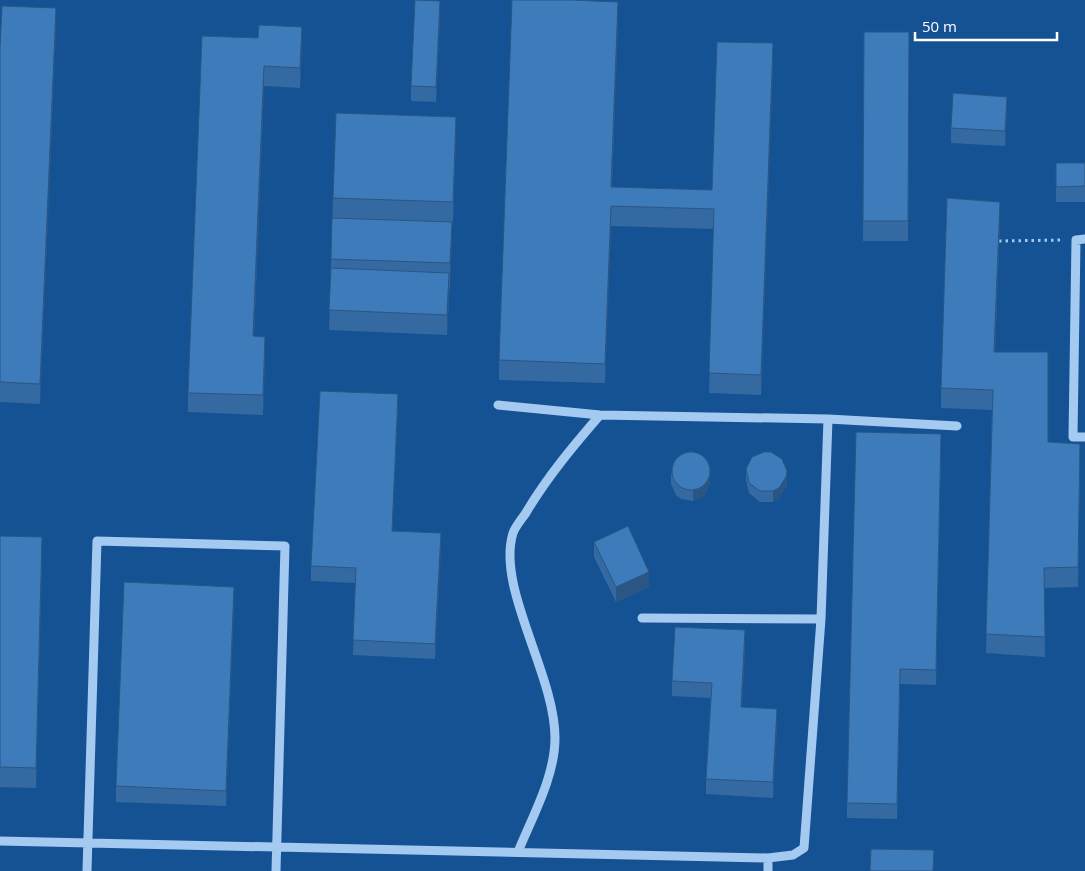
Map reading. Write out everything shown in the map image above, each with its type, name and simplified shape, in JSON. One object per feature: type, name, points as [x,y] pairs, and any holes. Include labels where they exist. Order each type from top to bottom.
[{"type":"lane","points":[[1081,239],[1073,437],[1085,437]]},
{"type":"lane","points":[[498,404],[600,415],[828,419],[957,426]]},
{"type":"lane","points":[[518,852],[544,789],[555,738],[548,685],[511,578],[510,552],[514,532],[536,497],[569,451],[600,415]]},
{"type":"lane","points":[[0,841],[768,858],[792,856],[804,848],[821,619],[828,419]]},
{"type":"lane","points":[[87,871],[97,541],[285,546],[276,871]]},
{"type":"lane","points":[[642,618],[821,619]]},
{"type":"lane","points":[[768,858],[768,871]]},
{"type":"path","points":[[999,241],[1081,239]]},
{"type":"building","points":[[415,0],[440,1],[436,87],[411,86]]},
{"type":"building","points":[[512,0],[618,2],[611,187],[712,190],[717,42],[773,43],[761,375],[709,373],[714,209],[611,206],[605,364],[499,360]]},
{"type":"building","points":[[2,6],[56,8],[40,384],[0,382],[0,48]]},
{"type":"building","points":[[259,25],[302,27],[300,68],[264,66],[253,336],[265,337],[263,395],[188,393],[202,36],[258,38]]},
{"type":"building","points":[[864,32],[909,32],[908,221],[863,221]]},
{"type":"building","points":[[953,93],[1007,97],[1005,131],[951,128]]},
{"type":"building","points":[[336,113],[456,117],[453,202],[333,198]]},
{"type":"building","points":[[1056,163],[1085,163],[1085,186],[1056,187]]},
{"type":"building","points":[[947,198],[1000,202],[994,352],[1048,352],[1048,442],[1080,444],[1078,567],[1044,568],[1045,637],[986,634],[993,390],[941,388]]},
{"type":"building","points":[[332,218],[452,222],[450,263],[331,259]]},
{"type":"building","points":[[331,268],[449,273],[447,315],[329,310]]},
{"type":"building","points":[[320,391],[398,394],[392,531],[441,533],[435,644],[353,640],[356,568],[311,566]]},
{"type":"building","points":[[856,432],[941,434],[936,670],[900,669],[897,804],[847,803]]},
{"type":"building","points":[[691,452],[705,457],[710,471],[705,485],[691,490],[677,485],[672,471],[677,457]]},
{"type":"building","points":[[764,452],[771,452],[782,459],[787,471],[786,477],[779,488],[773,491],[760,491],[749,483],[746,469],[752,457]]},
{"type":"building","points":[[628,526],[649,572],[616,587],[594,542]]},
{"type":"building","points":[[0,536],[42,537],[36,768],[0,767]]},
{"type":"building","points":[[124,582],[234,587],[226,791],[116,786]]},
{"type":"building","points":[[675,627],[745,630],[741,707],[777,709],[773,782],[706,779],[712,683],[672,681]]},
{"type":"building","points":[[871,849],[934,850],[933,871],[870,871]]}]
